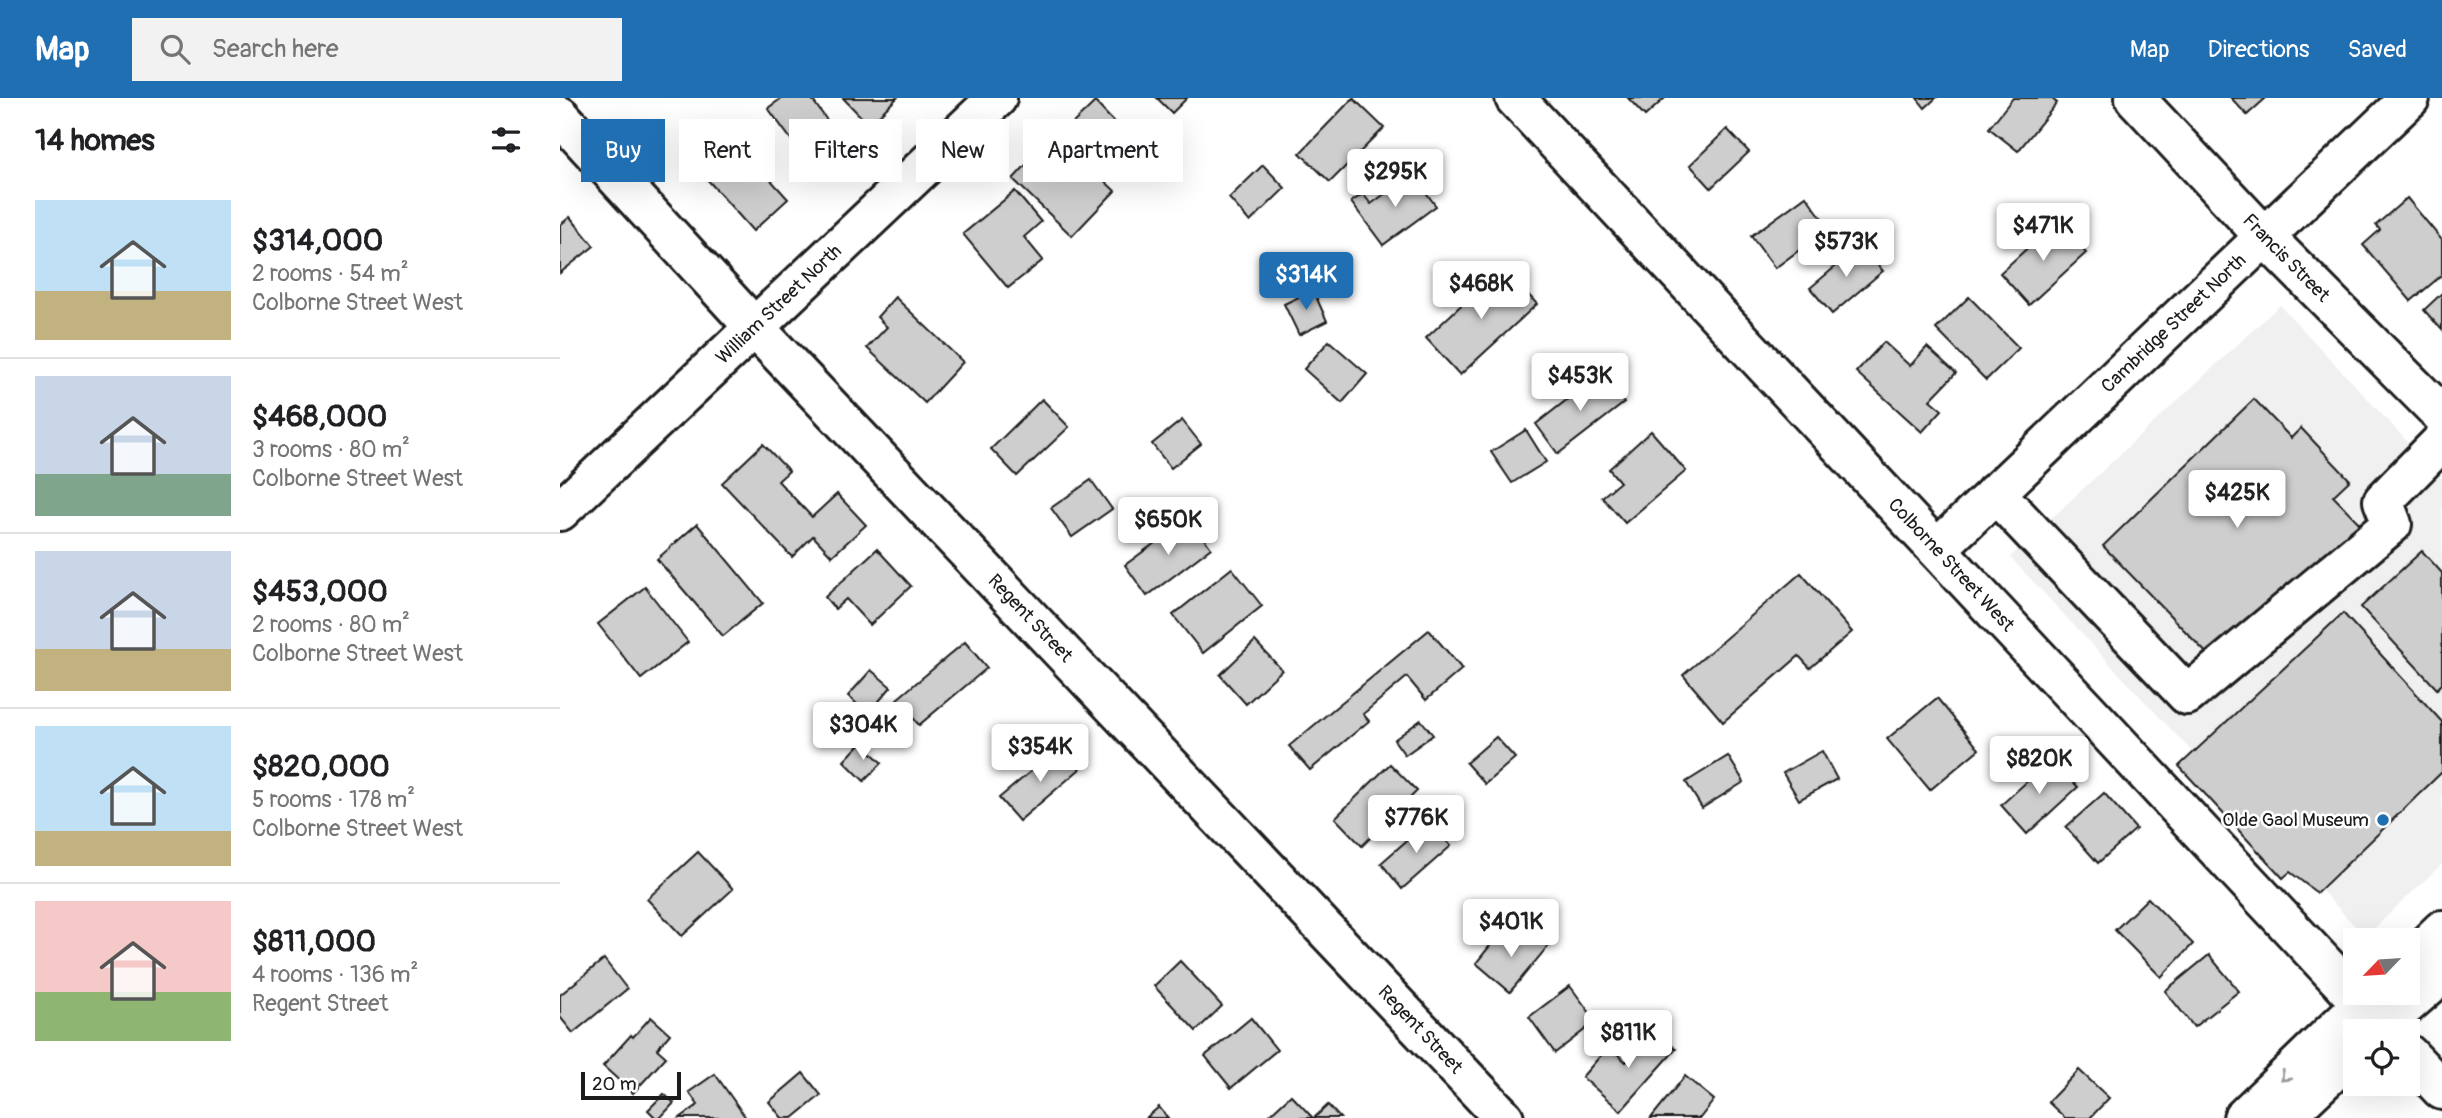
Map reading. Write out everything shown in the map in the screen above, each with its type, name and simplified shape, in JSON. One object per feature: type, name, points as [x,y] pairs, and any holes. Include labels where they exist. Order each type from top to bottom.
[{"type":"street","name":"William Street North","points":[[560,511],[997,98]]},
{"type":"street","name":"Colborne Street West","points":[[1515,98],[1937,549],[2370,1019]]},
{"type":"street","name":"Francis Street","points":[[2135,98],[2264,236],[2442,415]]},
{"type":"street","name":"Cambridge Street North","points":[[1937,549],[2410,98]]},
{"type":"street","name":"Regent Street","points":[[560,117],[755,328],[1504,1118]]},
{"type":"street","points":[[1995,493],[2186,695],[2392,524],[2383,501],[2442,441]]},
{"type":"street","points":[[2420,951],[2442,930]]},
{"type":"street","points":[[2377,1019],[2442,974]]},
{"type":"street","points":[[2243,1118],[2343,1044]]},
{"type":"street","points":[[2284,1118],[2343,1054]]},
{"type":"street","points":[[2420,1067],[2442,1090]]},
{"type":"shaded area","points":[[2280,305],[2442,479],[2442,864],[2374,928],[2357,928],[2010,557]]},
{"type":"building","points":[[782,98],[811,98],[826,119],[789,119],[789,137],[768,108]]},
{"type":"building","points":[[843,98],[897,98],[875,119],[863,119]]},
{"type":"building","points":[[1157,98],[1187,98],[1172,113]]},
{"type":"building","points":[[1353,98],[1384,128],[1330,182],[1300,153]]},
{"type":"building","points":[[1628,98],[1665,98],[1645,116]]},
{"type":"building","points":[[1917,98],[1936,98],[1925,108]]},
{"type":"building","points":[[2013,98],[2051,98],[2057,103],[2018,151],[1989,128]]},
{"type":"building","points":[[2231,98],[2266,98],[2247,115]]},
{"type":"building","points":[[1095,102],[1111,119],[1077,119]]},
{"type":"building","points":[[1727,129],[1749,152],[1711,188],[1690,165]]},
{"type":"building","points":[[1263,165],[1285,188],[1250,222],[1229,198]]},
{"type":"building","points":[[1023,168],[1023,182],[1106,182],[1115,191],[1072,236],[1013,179]]},
{"type":"building","points":[[1412,174],[1436,206],[1383,245],[1351,202],[1363,194],[1371,204]]},
{"type":"building","points":[[710,182],[773,182],[788,199],[753,231]]},
{"type":"building","points":[[1015,191],[1041,222],[1024,237],[1043,260],[1008,288],[963,234]]},
{"type":"building","points":[[1806,196],[1829,228],[1775,268],[1751,236]]},
{"type":"building","points":[[2407,198],[2442,240],[2442,275],[2411,301],[2363,245],[2380,230],[2376,225]]},
{"type":"building","points":[[570,217],[594,246],[560,273],[560,225]]},
{"type":"building","points":[[2057,221],[2086,253],[2029,305],[2000,273]]},
{"type":"building","points":[[1861,245],[1883,271],[1832,314],[1810,288]]},
{"type":"building","points":[[1502,267],[1537,304],[1460,375],[1426,338]]},
{"type":"building","points":[[1313,290],[1327,321],[1299,335],[1284,304]]},
{"type":"building","points":[[2442,293],[2442,330],[2424,310]]},
{"type":"building","points":[[895,297],[963,362],[925,403],[867,348],[887,327],[877,317]]},
{"type":"building","points":[[1969,297],[2019,348],[1986,380],[1936,329]]},
{"type":"building","points":[[1329,341],[1367,374],[1342,403],[1304,369]]},
{"type":"building","points":[[1884,342],[1910,366],[1927,347],[1956,373],[1930,400],[1942,410],[1922,432],[1856,372]]},
{"type":"building","points":[[1601,373],[1624,403],[1558,454],[1536,424]]},
{"type":"building","points":[[1042,399],[1069,427],[1017,476],[991,449]]},
{"type":"building","points":[[2254,399],[2291,438],[2301,428],[2350,480],[2333,496],[2363,527],[2215,662],[2103,546]]},
{"type":"building","points":[[1182,420],[1201,444],[1171,468],[1152,444]]},
{"type":"building","points":[[1526,430],[1546,462],[1512,483],[1491,452]]},
{"type":"building","points":[[1651,431],[1686,471],[1625,523],[1602,497],[1620,482],[1609,469]]},
{"type":"building","points":[[763,444],[789,471],[778,481],[812,517],[837,494],[866,525],[832,556],[813,536],[792,557],[722,483]]},
{"type":"building","points":[[1091,480],[1112,509],[1072,537],[1051,508]]},
{"type":"building","points":[[1189,518],[1211,548],[1147,596],[1125,565]]},
{"type":"building","points":[[697,524],[763,603],[723,636],[657,559]]},
{"type":"building","points":[[877,549],[911,586],[870,625],[846,599],[835,609],[825,597]]},
{"type":"building","points":[[2422,551],[2442,573],[2442,684],[2437,689],[2361,607]]},
{"type":"building","points":[[1232,568],[1262,606],[1203,653],[1173,615]]},
{"type":"building","points":[[1801,573],[1852,632],[1810,668],[1799,656],[1723,722],[1683,675]]},
{"type":"building","points":[[645,587],[688,642],[641,679],[598,624]]},
{"type":"building","points":[[2343,613],[2442,722],[2442,772],[2317,893],[2290,872],[2283,878],[2179,766]]},
{"type":"building","points":[[1429,630],[1462,669],[1426,700],[1407,677],[1363,714],[1369,721],[1310,770],[1289,746]]},
{"type":"building","points":[[1255,641],[1282,670],[1246,704],[1220,675]]},
{"type":"building","points":[[965,642],[987,668],[919,725],[897,699]]},
{"type":"building","points":[[871,670],[891,687],[868,714],[848,696]]},
{"type":"building","points":[[1937,698],[1979,749],[1930,790],[1887,739]]},
{"type":"building","points":[[1421,720],[1433,735],[1405,755],[1394,740]]},
{"type":"building","points":[[1496,737],[1515,758],[1485,784],[1466,763]]},
{"type":"building","points":[[861,743],[882,763],[864,781],[844,761]]},
{"type":"building","points":[[1061,746],[1080,769],[1019,821],[999,798]]},
{"type":"building","points":[[1822,751],[1837,779],[1799,800],[1783,773]]},
{"type":"building","points":[[1728,756],[1744,782],[1702,808],[1686,782]]},
{"type":"building","points":[[2052,759],[2078,787],[2027,834],[2001,805]]},
{"type":"building","points":[[1390,764],[1417,791],[1362,846],[1335,818]]},
{"type":"building","points":[[2104,793],[2136,829],[2098,863],[2066,827]]},
{"type":"building","points":[[1429,821],[1451,846],[1402,889],[1381,863]]},
{"type":"building","points":[[698,852],[733,889],[682,936],[647,899]]},
{"type":"building","points":[[2148,898],[2193,944],[2161,977],[2115,930]]},
{"type":"building","points":[[1532,931],[1549,945],[1510,992],[1476,963],[1501,932],[1518,947]]},
{"type":"building","points":[[2209,955],[2239,991],[2194,1027],[2165,991]]},
{"type":"building","points":[[604,959],[627,989],[573,1033],[560,1017],[560,995]]},
{"type":"building","points":[[1180,961],[1222,1006],[1196,1031],[1154,986]]},
{"type":"building","points":[[1570,986],[1596,1021],[1555,1053],[1529,1017]]},
{"type":"building","points":[[651,1017],[670,1034],[657,1049],[666,1057],[633,1093],[603,1066]]},
{"type":"building","points":[[1251,1018],[1277,1050],[1231,1088],[1205,1056]]},
{"type":"building","points":[[1655,1030],[1676,1049],[1621,1111],[1582,1077],[1609,1046],[1626,1062]]},
{"type":"building","points":[[2079,1070],[2109,1098],[2090,1118],[2065,1118],[2048,1102]]},
{"type":"building","points":[[803,1073],[821,1095],[793,1118],[782,1118],[769,1102]]},
{"type":"building","points":[[715,1074],[746,1118],[680,1118],[698,1105],[689,1092]]},
{"type":"building","points":[[1685,1076],[1714,1100],[1700,1118],[1651,1118]]},
{"type":"building","points":[[664,1094],[674,1103],[660,1118],[656,1118],[648,1110]]},
{"type":"building","points":[[1291,1095],[1313,1118],[1266,1118]]},
{"type":"building","points":[[1328,1105],[1340,1118],[1314,1118]]},
{"type":"building","points":[[1159,1107],[1168,1118],[1146,1118]]},
{"type":"place","name":"Olde Gaol Museum","points":[[2383,820]]}]
